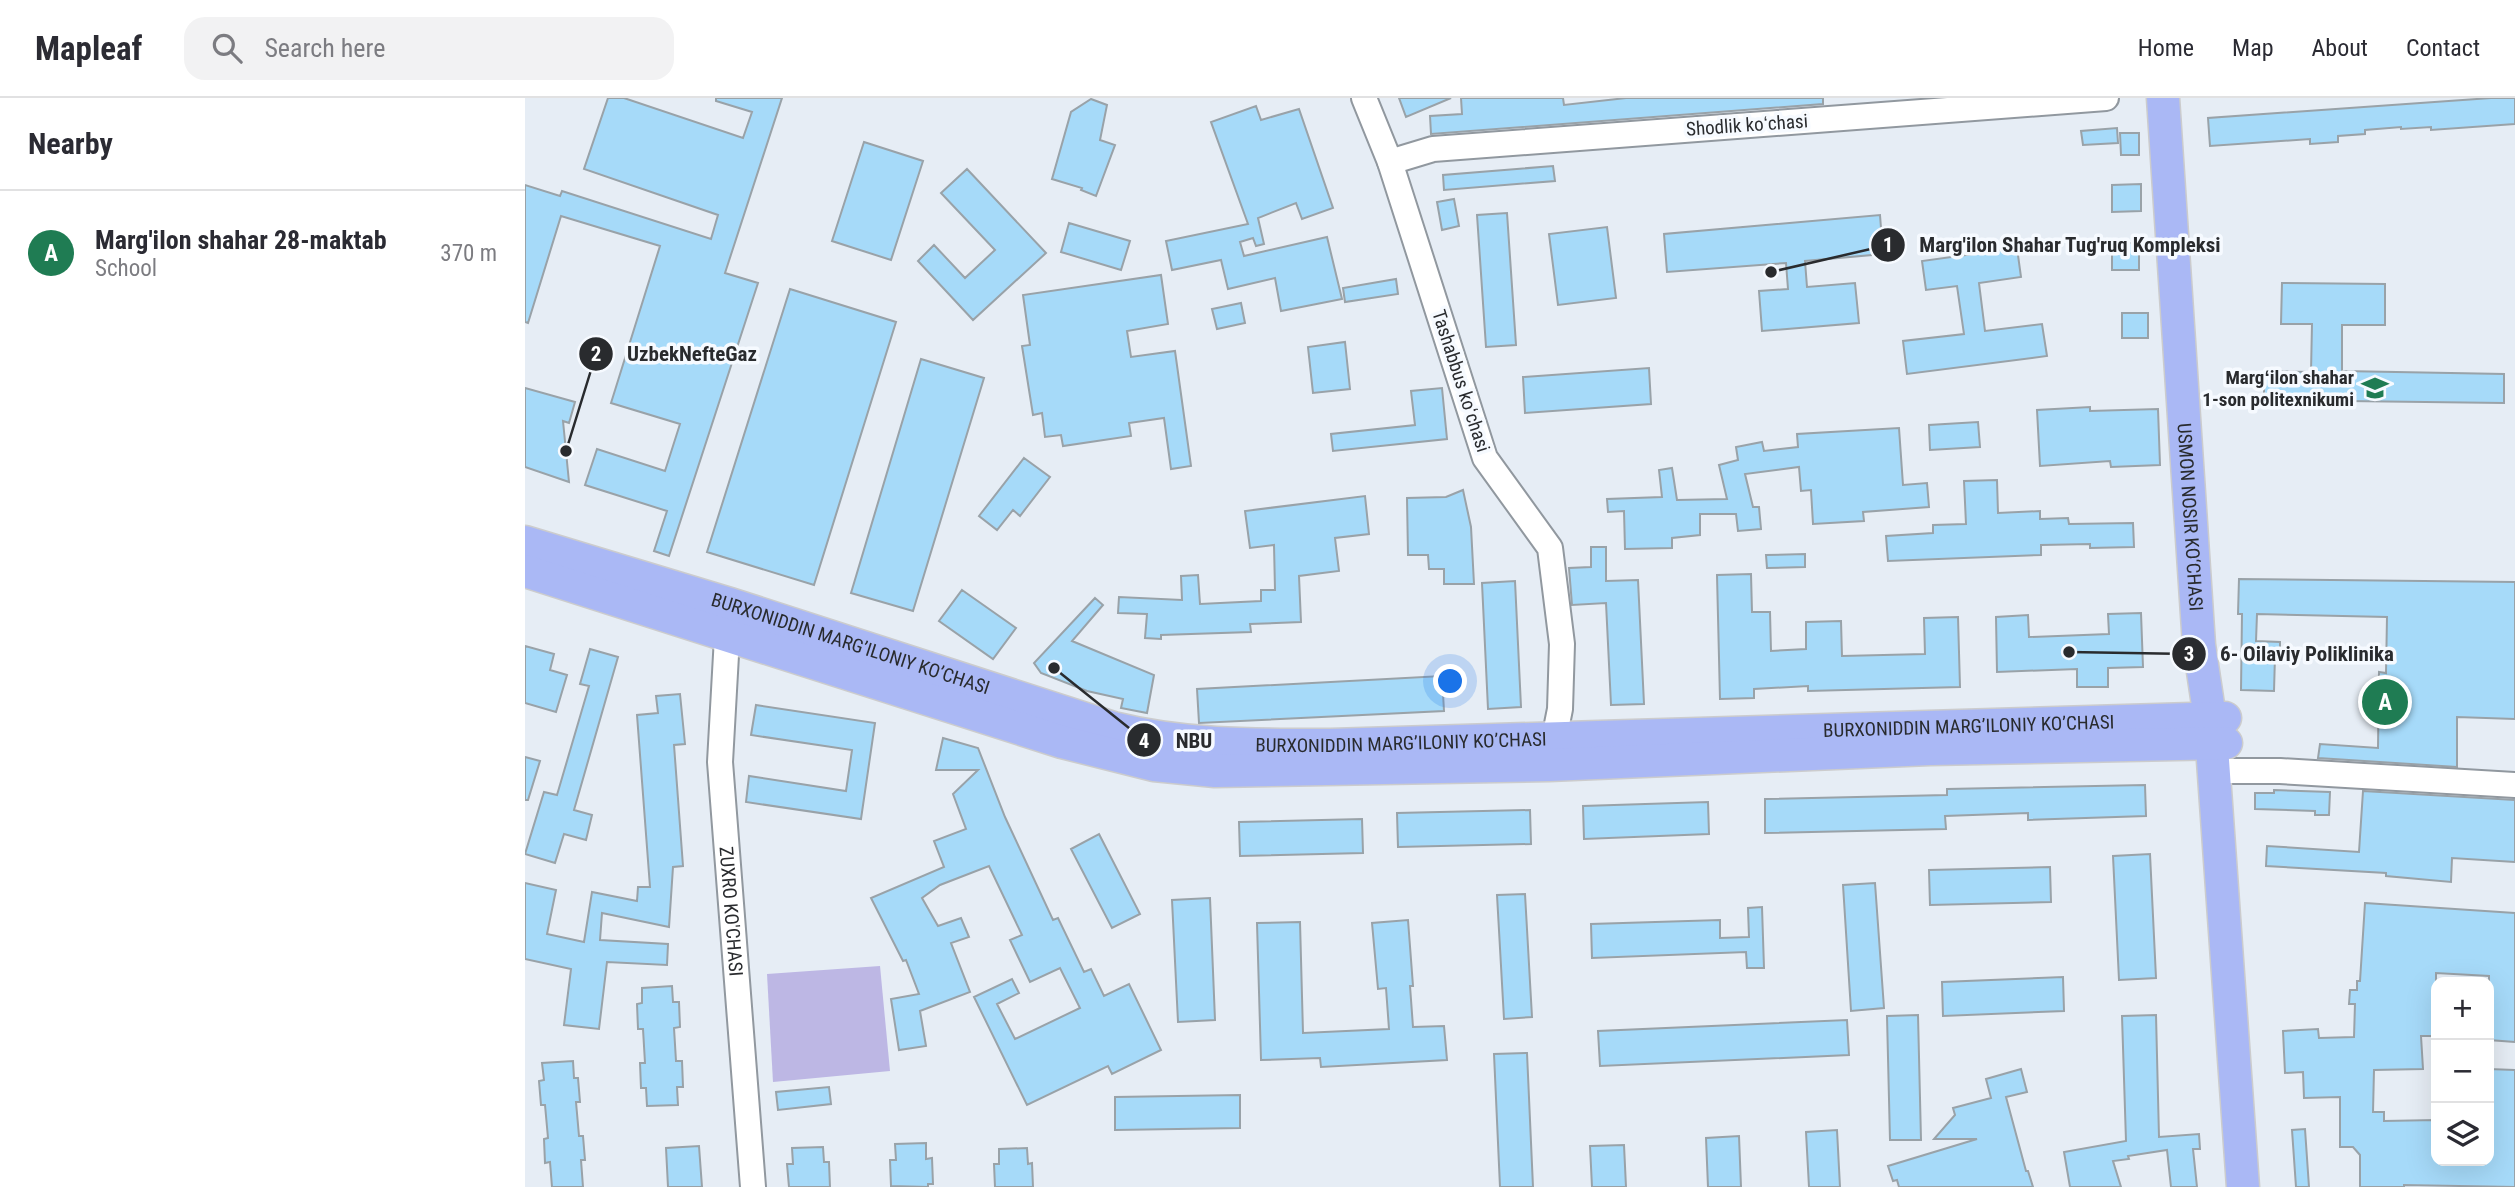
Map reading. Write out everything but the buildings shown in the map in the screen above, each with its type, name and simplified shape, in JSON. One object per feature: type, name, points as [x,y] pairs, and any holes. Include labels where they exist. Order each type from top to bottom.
[{"type":"main road","name":"USMON NOSIR KO‘CHASI","points":[[2163,98],[2199,645],[2219,744],[2235,868],[2265,1187]]},
{"type":"main road","name":"BURXONIDDIN MARG’ILONIY KO’CHASI","points":[[525,542],[730,604],[1072,716],[1152,738],[1214,744],[1552,752],[2219,744]]},
{"type":"main road","name":"BURXONIDDIN MARG’ILONIY KO’CHASI","points":[[525,571],[1062,742],[1154,765],[1215,771],[1552,752]]},
{"type":"main road","name":"USMON NOSIR KO‘CHASI","points":[[2219,744],[2243,1187]]},
{"type":"street","name":"Tashabbus koʻchasi","points":[[1364,98],[1389,162],[1485,457],[1550,548],[1562,644],[1560,709],[1552,752]]},
{"type":"street","name":"Shodlik koʻchasi","points":[[1389,162],[1433,149],[2106,98]]},
{"type":"street","name":"ZUXRO KO'CHASI","points":[[727,637],[720,762],[753,1187]]},
{"type":"street","points":[[2219,744],[2280,771],[2515,785]]},
{"type":"shaded area","points":[[880,966],[890,1071],[773,1082],[767,974]]},
{"type":"place","name":"Marg'ilon Shahar Tug'ruq Kompleksi","points":[[1771,272]]},
{"type":"place","name":"Margʻilon shahar 1-son politexnikumi","points":[[2375,388]]},
{"type":"place","name":"UzbekNefteGaz","points":[[566,451]]},
{"type":"place","name":"6- Oilaviy Poliklinika","points":[[2069,652]]},
{"type":"place","name":"NBU","points":[[1054,668]]},
{"type":"place","name":"Marg'ilon shahar 28-maktab","points":[[2385,702]]}]
